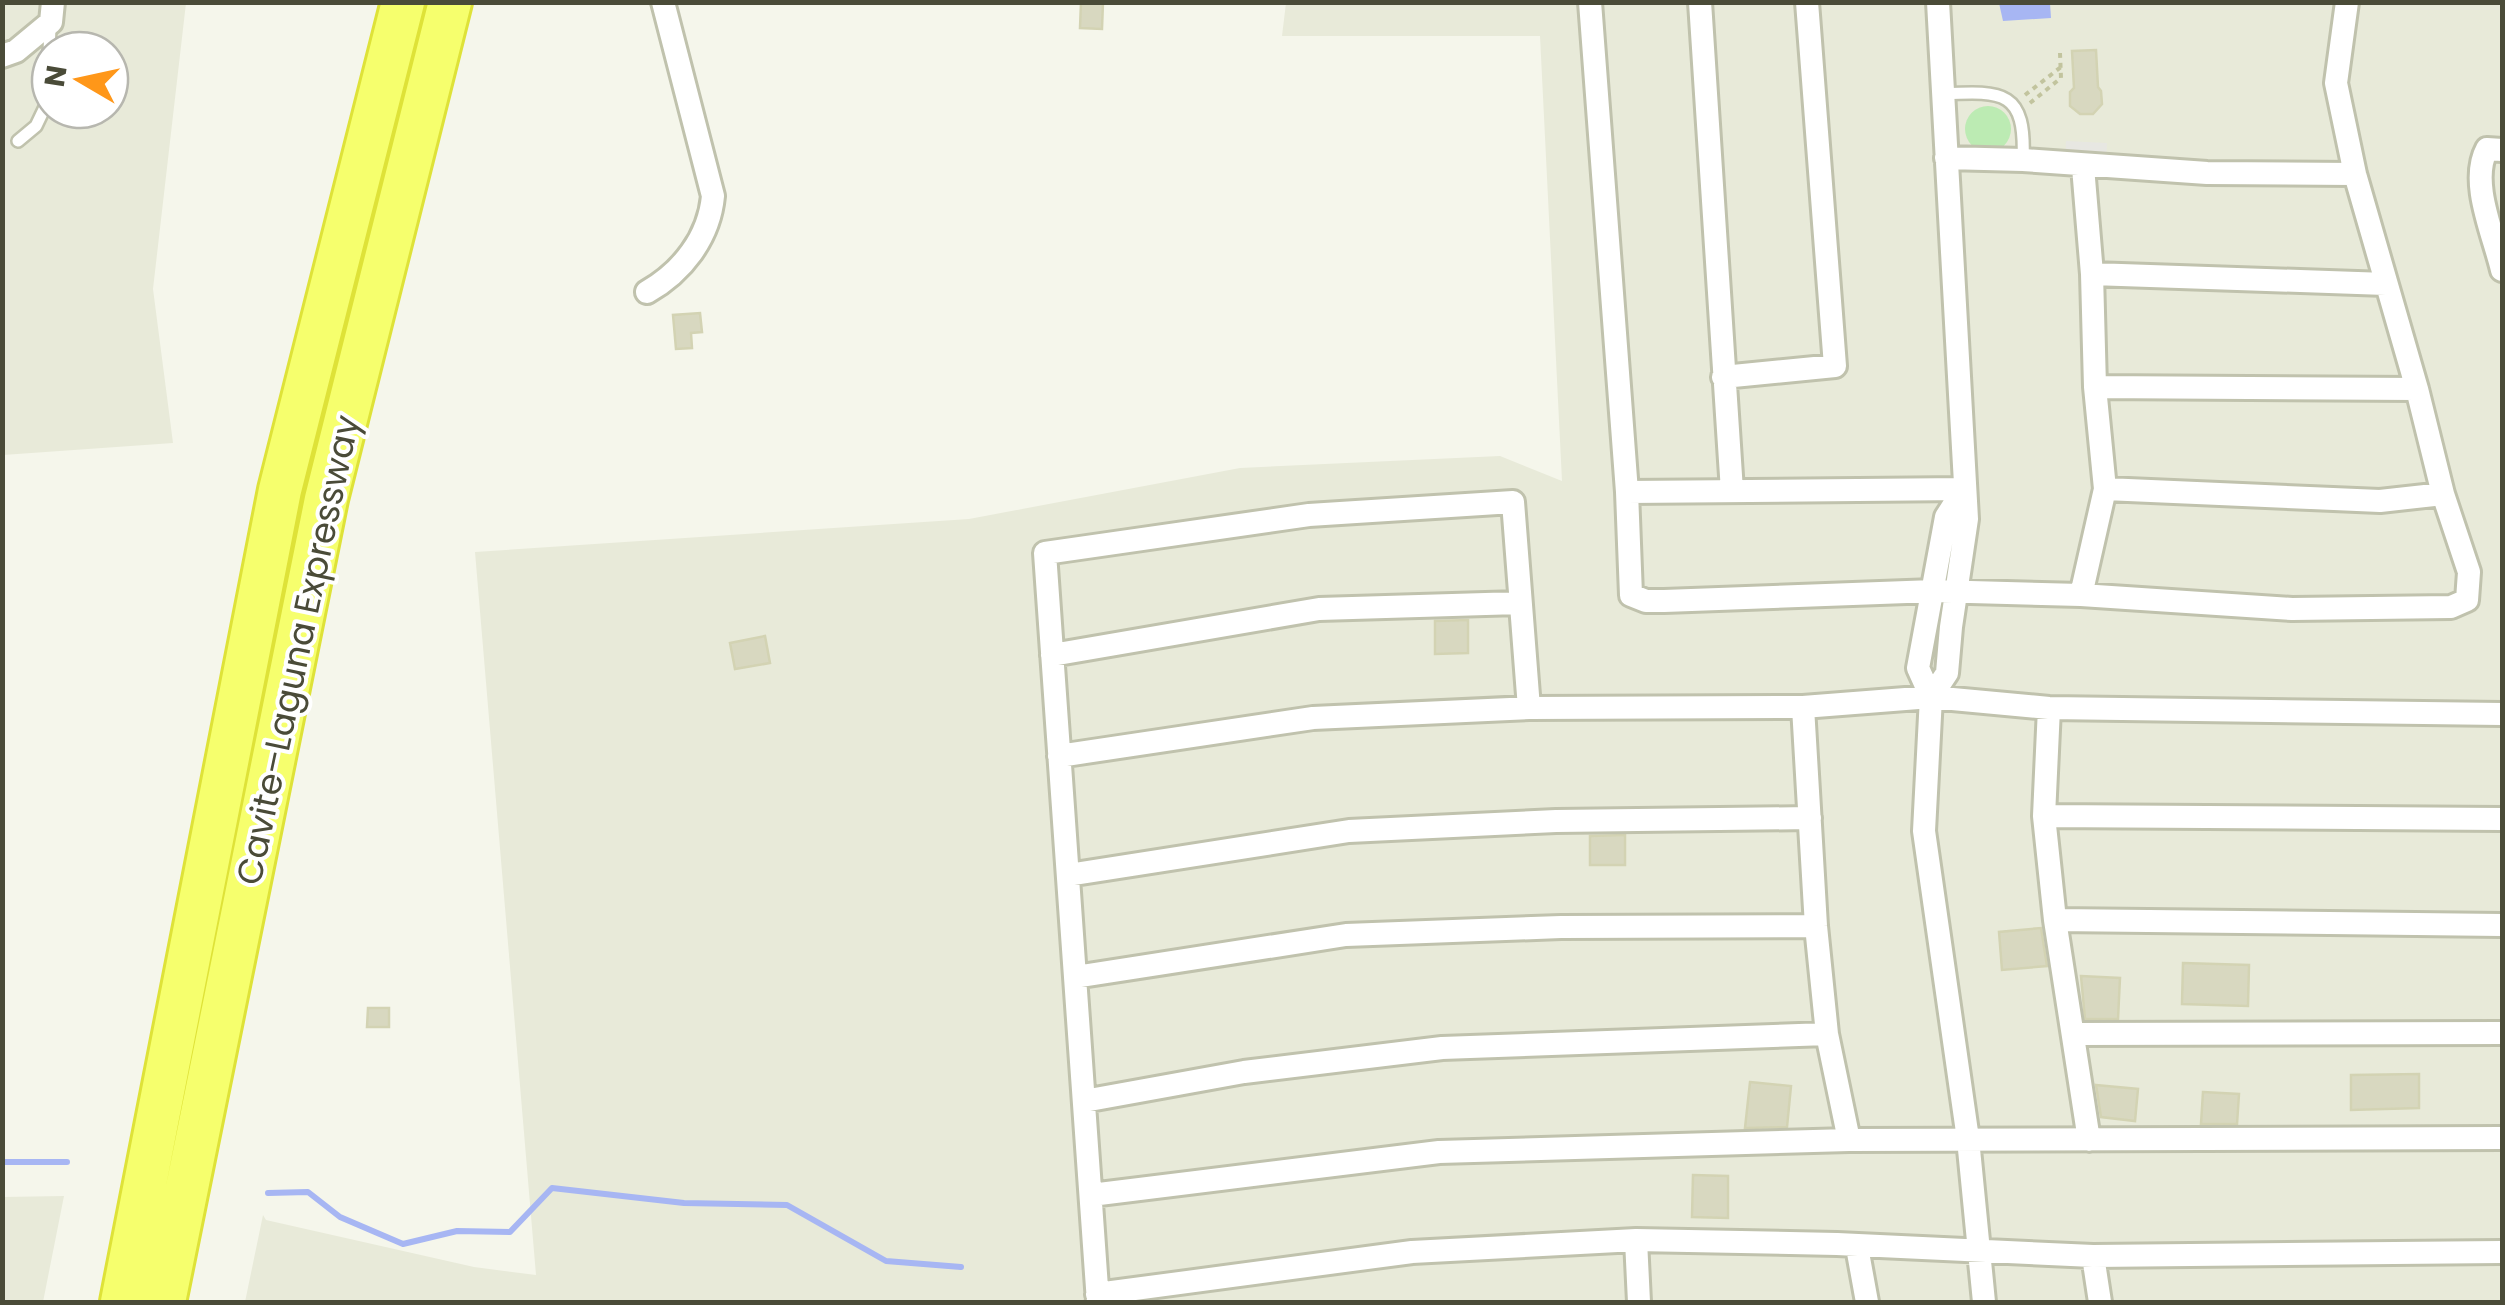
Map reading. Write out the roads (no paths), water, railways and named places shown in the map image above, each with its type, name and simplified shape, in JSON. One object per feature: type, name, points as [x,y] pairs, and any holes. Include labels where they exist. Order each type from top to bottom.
[{"type":"highway","name":"Cavite–Laguna Expressway","points":[[122,1302],[280,490],[402,2]]},
{"type":"highway","name":"Cavite–Laguna Expressway","points":[[164,1302],[326,499],[450,2]]},
{"type":"street","points":[[647,292],[670,278],[711,220],[712,196],[663,2]]},
{"type":"street","points":[[1590,2],[1631,595],[1646,601],[1944,592],[2082,595],[2292,610],[2452,607],[2467,600],[2469,572],[2443,494],[2355,174],[2336,83],[2347,2]]},
{"type":"street","points":[[1700,2],[1732,491]]},
{"type":"street","points":[[1723,376],[1835,366],[1807,2]]},
{"type":"street","points":[[1938,2],[1967,519],[1944,592],[1948,673],[1931,698],[1924,831],[1968,1139],[1984,1302]]},
{"type":"street","points":[[2,56],[16,51],[52,12]]},
{"type":"street","points":[[2502,150],[2487,149],[2480,161],[2481,188],[2502,270]]},
{"type":"street","points":[[1946,158],[2207,173],[2355,174]]},
{"type":"street","points":[[2082,595],[2104,489],[2084,167]]},
{"type":"street","points":[[2092,274],[2386,284]]},
{"type":"street","points":[[2095,387],[2417,389]]},
{"type":"street","points":[[1626,492],[1964,489]]},
{"type":"street","points":[[2104,489],[2380,501],[2443,494]]},
{"type":"street","points":[[1529,708],[1513,502],[1309,515],[1045,553],[1098,1298],[1412,1252],[1636,1240],[2093,1256],[2502,1252]]},
{"type":"street","points":[[1052,655],[1319,609],[1519,603]]},
{"type":"street","points":[[1059,756],[1313,718],[1529,708],[1804,706],[1931,698],[2050,708],[2502,716]]},
{"type":"street","points":[[1804,706],[1816,926],[1827,1034],[1849,1140]]},
{"type":"street","points":[[2050,708],[2044,816],[2089,1140]]},
{"type":"street","points":[[2044,816],[2502,819]]},
{"type":"street","points":[[1068,875],[1349,831],[1556,820],[1810,818]]},
{"type":"street","points":[[2056,920],[2502,925]]},
{"type":"street","points":[[1075,978],[1346,934],[1816,926]]},
{"type":"street","points":[[2075,1034],[2502,1033]]},
{"type":"street","points":[[1084,1101],[1244,1072],[1442,1048],[1827,1034]]},
{"type":"street","points":[[1092,1195],[1439,1152],[1849,1140],[2502,1138]]},
{"type":"street","points":[[1636,1240],[1640,1302]]},
{"type":"street","points":[[1856,1247],[1867,1302]]},
{"type":"street","points":[[2093,1256],[2100,1302]]},
{"type":"lane","points":[[18,141],[36,126],[47,103],[52,12]]},
{"type":"lane","points":[[1943,94],[1991,93],[2016,109],[2024,132],[2023,160]]},
{"type":"water","points":[[1999,3],[2050,3],[2051,18],[2003,21]]},
{"type":"waterway","points":[[2,1162],[67,1162]]},
{"type":"waterway","points":[[268,1193],[308,1192],[340,1217],[403,1244],[457,1231],[510,1232],[552,1188],[684,1203],[787,1205],[886,1261],[961,1267]]}]
